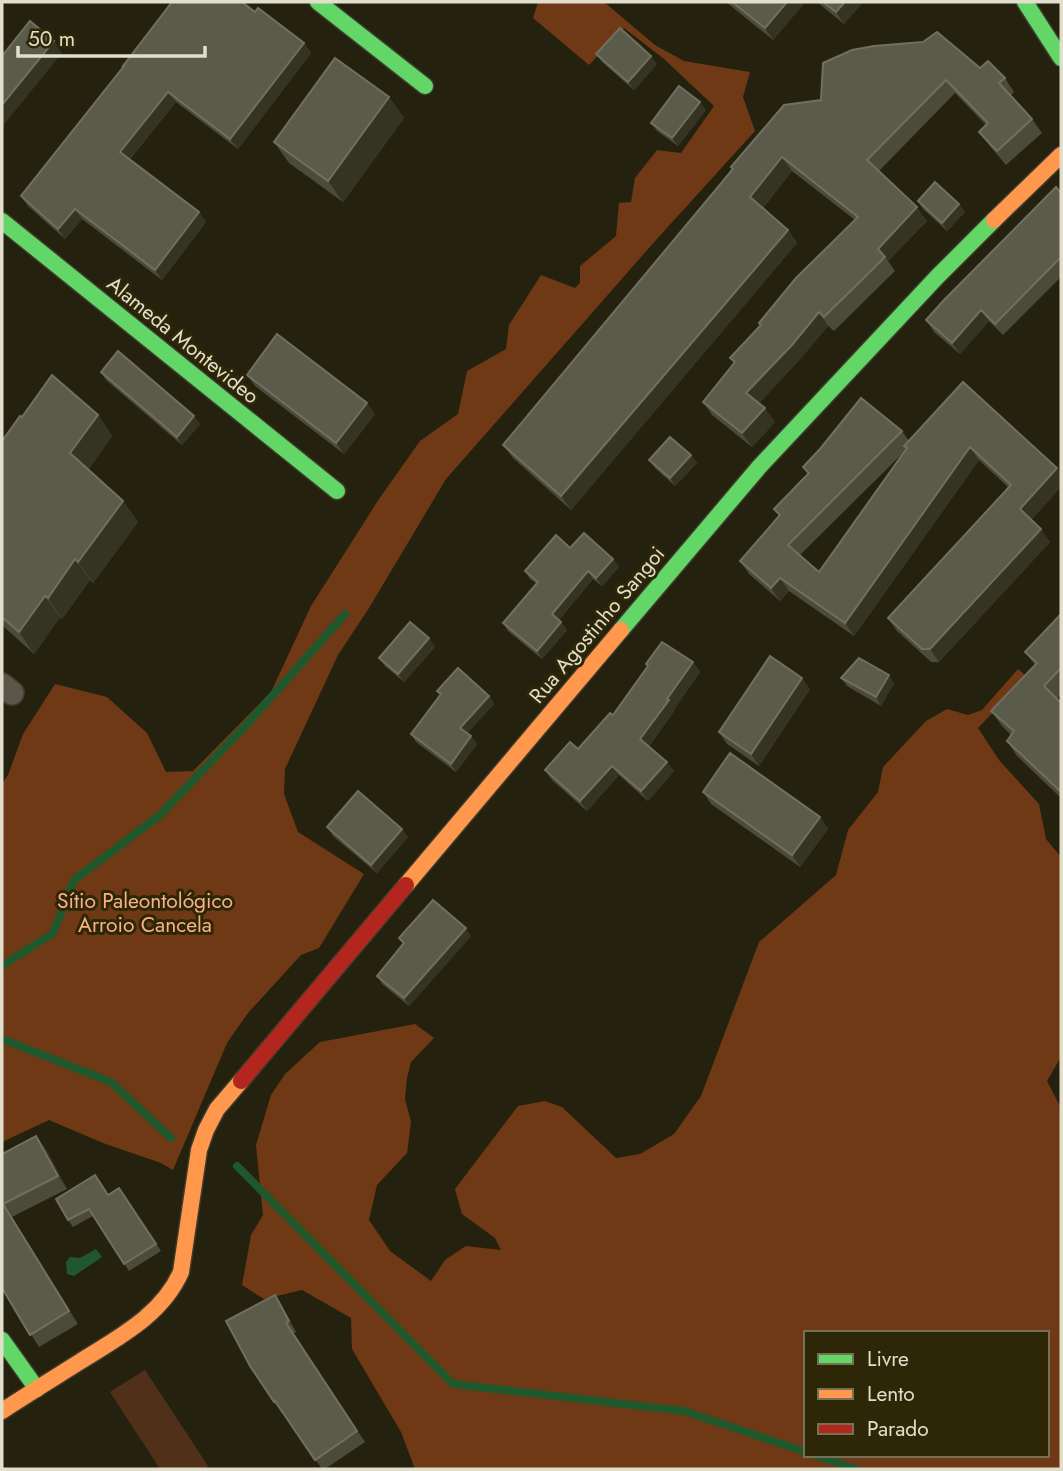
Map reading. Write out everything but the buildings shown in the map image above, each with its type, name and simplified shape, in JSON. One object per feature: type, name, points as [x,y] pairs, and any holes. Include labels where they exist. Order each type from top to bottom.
[{"type":"street","points":[[318,2],[425,86]]},
{"type":"street","points":[[1025,2],[1061,58]]},
{"type":"street","name":"Rua Agostinho Sangoi","points":[[2,1411],[148,1316],[177,1284],[200,1150],[216,1109],[232,1088],[760,467],[937,277],[1061,155]]},
{"type":"street","name":"Alameda Montevideo","points":[[2,220],[337,491]]},
{"type":"street","points":[[2,1340],[37,1389]]},
{"type":"shaded area","points":[[96,1249],[102,1257],[74,1276],[67,1274],[66,1262],[70,1257],[80,1258]]},
{"type":"shaded area","points":[[145,1370],[208,1466],[203,1469],[160,1469],[110,1392]]},
{"type":"green space","name":"Sítio Paleontológico Arroio Cancela","points":[[538,2],[604,2],[655,45],[684,61],[750,72],[743,97],[755,131],[446,479],[338,655],[285,769],[284,794],[298,832],[364,874],[319,948],[301,955],[248,1013],[227,1043],[173,1170],[49,1120],[2,1142],[2,784],[23,734],[55,684],[107,697],[147,733],[166,772],[193,771],[271,692],[311,606],[379,499],[420,441],[458,414],[467,371],[506,349],[509,325],[541,275],[575,288],[580,283],[580,266],[616,236],[619,203],[631,202],[635,178],[657,150],[681,153],[714,106],[664,59],[624,28],[589,65],[533,18]]},
{"type":"green space","points":[[1018,669],[1027,677],[978,728],[999,760],[1039,804],[1046,839],[1061,857],[1061,1057],[1047,1081],[1061,1108],[1061,1469],[415,1469],[401,1432],[352,1349],[351,1318],[302,1290],[264,1299],[242,1285],[251,1235],[263,1215],[256,1145],[271,1095],[285,1074],[320,1042],[415,1024],[434,1038],[411,1062],[405,1099],[411,1122],[407,1153],[377,1185],[369,1220],[390,1251],[431,1281],[445,1260],[466,1246],[501,1250],[495,1238],[462,1214],[455,1189],[518,1106],[545,1101],[562,1107],[616,1158],[640,1154],[674,1134],[701,1096],[759,942],[836,875],[848,830],[878,792],[883,767],[926,721],[947,709],[968,715],[982,710]]},
{"type":"waterway","points":[[2,966],[53,933],[74,880],[160,815],[249,722],[345,614]]},
{"type":"waterway","points":[[2,1039],[111,1082],[171,1138]]},
{"type":"waterway","points":[[237,1166],[453,1384],[684,1411],[804,1451]]},
{"type":"waterway","points":[[820,1457],[856,1469]]},
{"type":"traffic: fast","points":[[318,2],[425,86]]},
{"type":"traffic: fast","points":[[1025,2],[1061,58]]},
{"type":"traffic: fast","points":[[621,630],[760,466],[994,220]]},
{"type":"traffic: fast","points":[[2,221],[337,491]]},
{"type":"traffic: fast","points":[[2,1340],[37,1389]]},
{"type":"traffic: slow","points":[[994,220],[1061,155]]},
{"type":"traffic: slow","points":[[406,885],[621,630]]},
{"type":"traffic: slow","points":[[2,1411],[124,1334],[163,1301],[181,1272],[199,1150],[206,1130],[217,1109],[241,1081]]},
{"type":"traffic: jam","points":[[241,1081],[406,885]]}]
